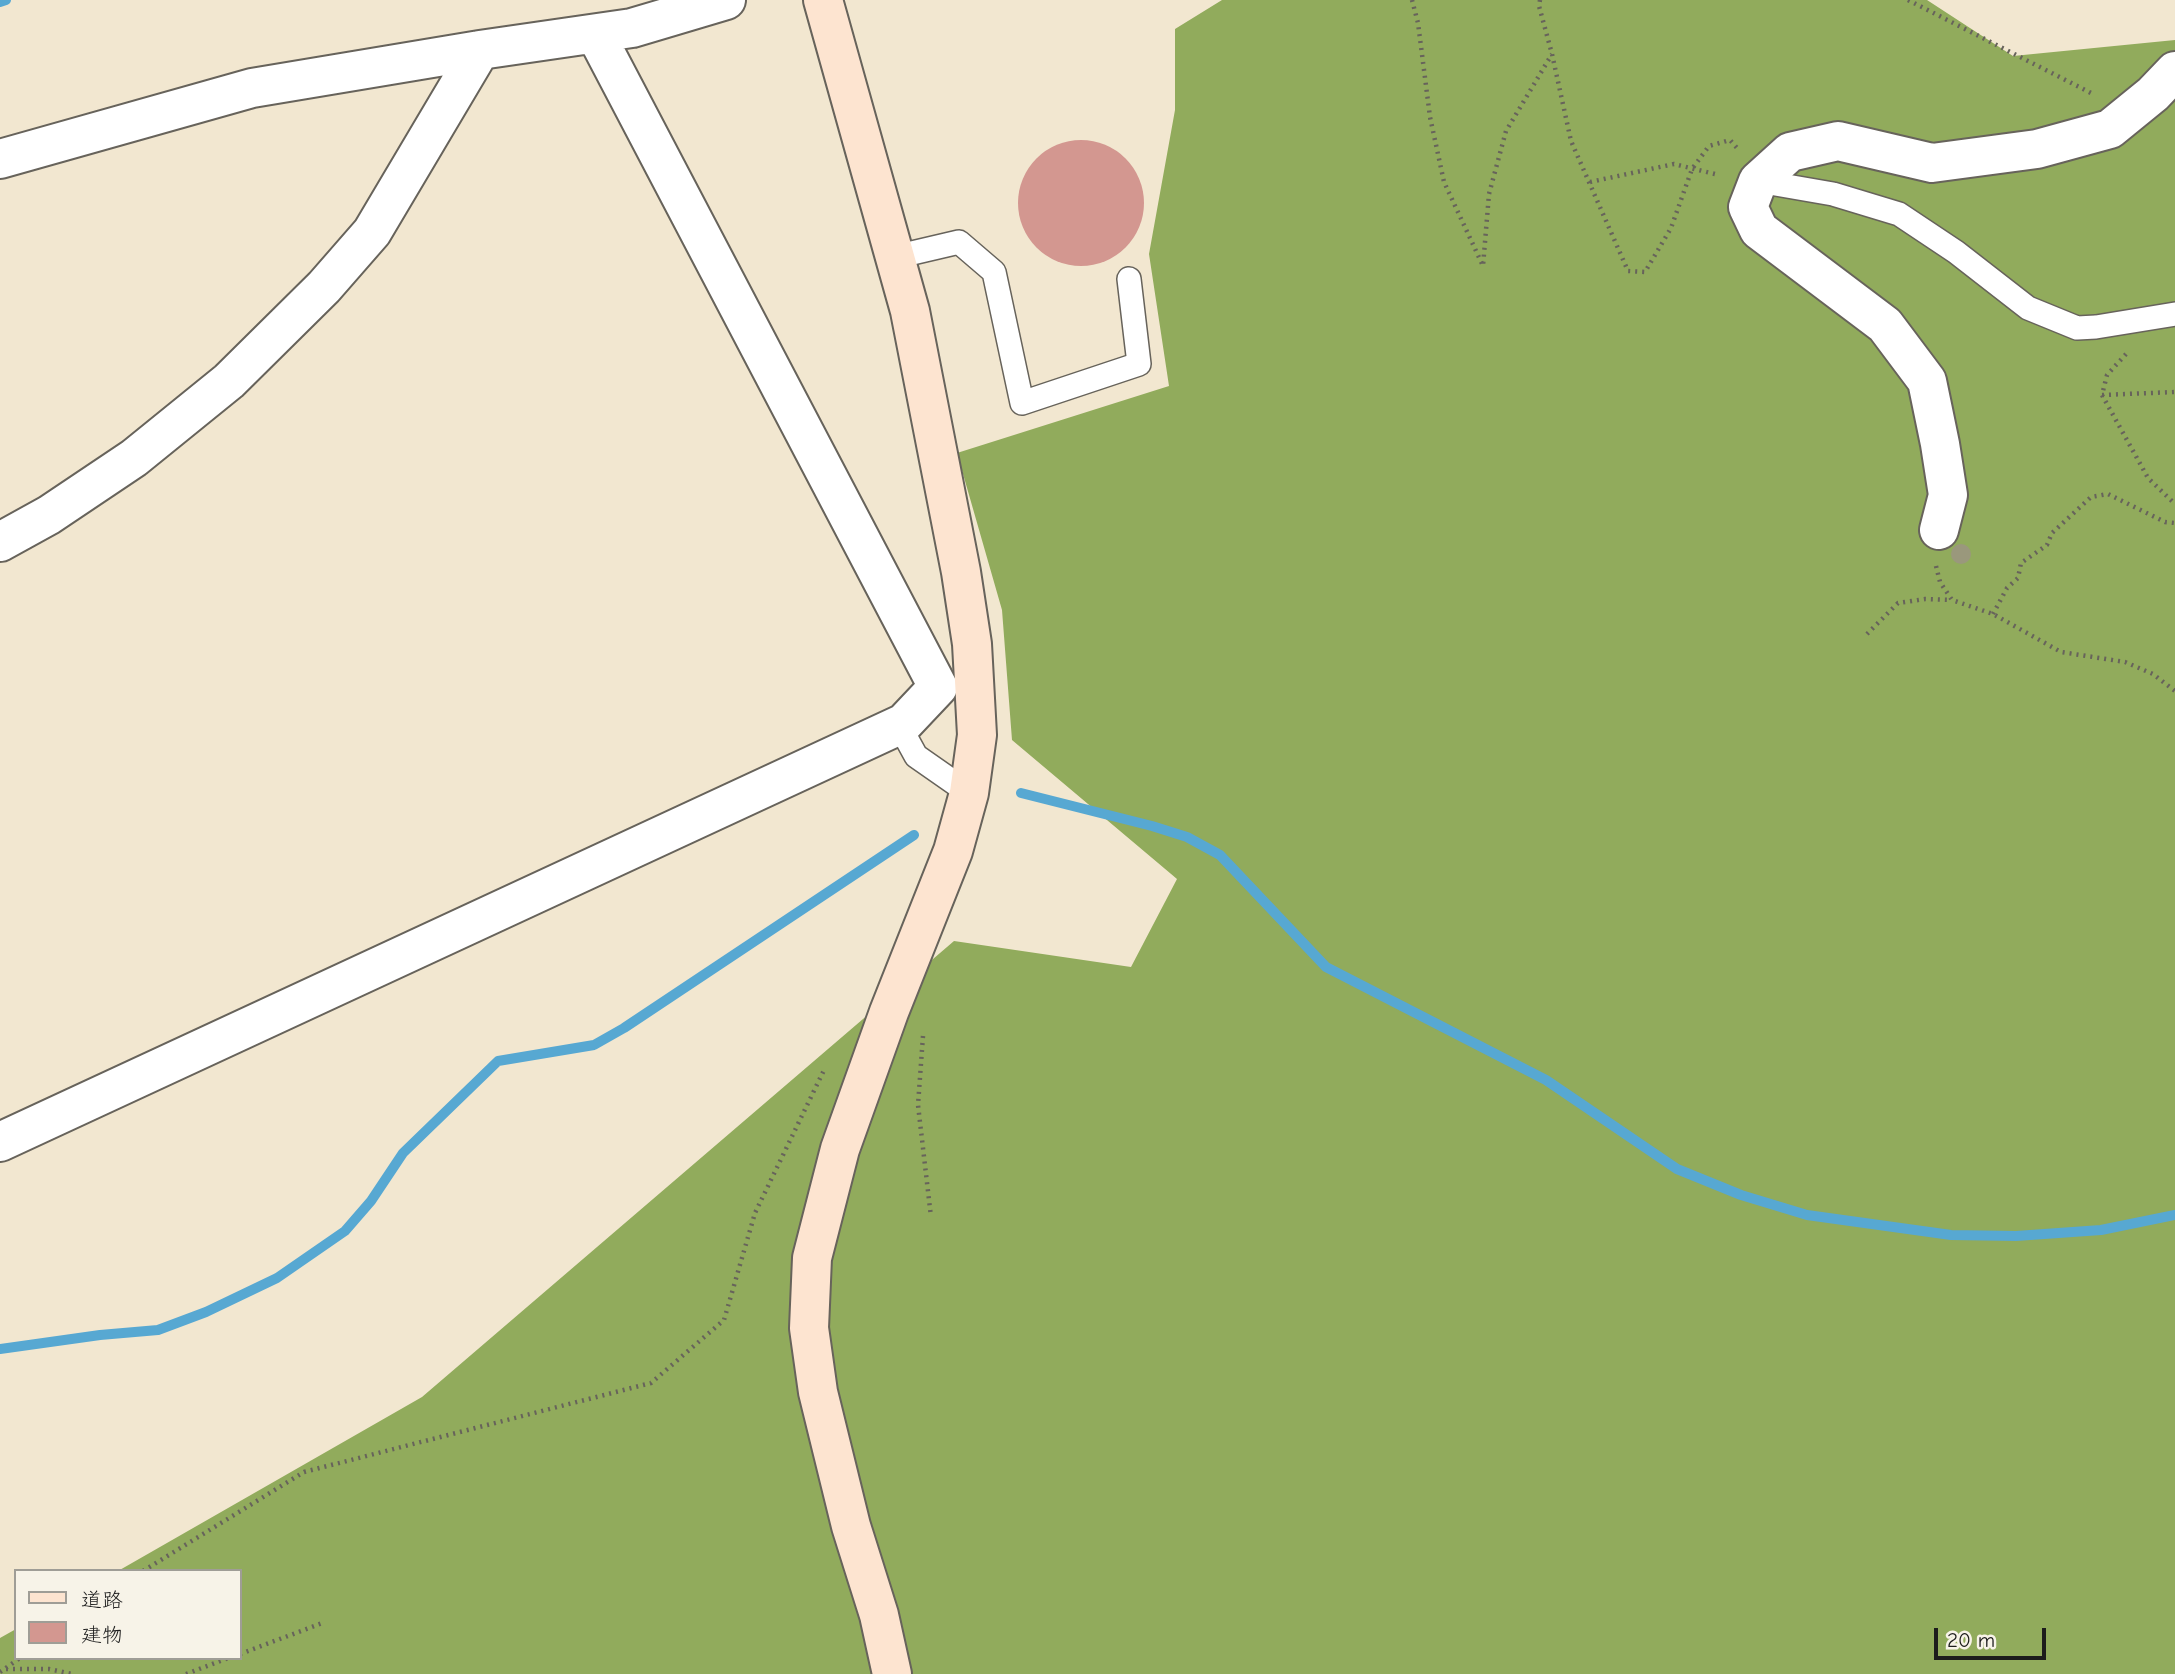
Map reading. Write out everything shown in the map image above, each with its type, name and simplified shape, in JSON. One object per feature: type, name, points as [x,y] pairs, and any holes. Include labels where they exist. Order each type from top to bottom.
[{"type":"street","points":[[0,159],[252,88],[480,50],[726,0]]},
{"type":"street","points":[[823,0],[895,257],[920,363],[961,572],[972,644],[977,735],[969,793],[953,851],[893,1000],[839,1149],[812,1258],[809,1328],[818,1392],[851,1526],[879,1615],[892,1674]]},
{"type":"street","points":[[0,1142],[904,723],[938,687],[617,21]]},
{"type":"street","points":[[0,542],[49,514],[134,458],[229,381],[324,287],[372,232],[480,50]]},
{"type":"street","points":[[1939,530],[1948,495],[1927,381],[1885,325],[1759,230],[1748,207],[1758,181],[1790,152],[1838,141],[1932,163],[2037,149],[2110,129],[2153,94],[2175,71]]},
{"type":"lane","points":[[1758,181],[1833,194],[1899,214],[1956,252],[2028,308],[2077,328],[2168,315]]},
{"type":"lane","points":[[895,257],[960,242],[994,272],[1022,403],[1139,363],[1129,279]]},
{"type":"lane","points":[[899,725],[916,756],[969,793]]},
{"type":"path","points":[[1412,0],[1418,23],[1430,117],[1444,182],[1483,266],[1489,194],[1506,131],[1552,54]]},
{"type":"path","points":[[1540,0],[1539,6],[1572,141],[1628,271],[1645,272],[1671,229],[1692,169],[1709,146],[1730,140],[1750,161],[1758,181],[1716,175],[1692,169],[1674,164],[1590,182]]},
{"type":"path","points":[[1908,0],[2129,114]]},
{"type":"path","points":[[2168,315],[2108,375],[2102,395],[2148,478],[2175,504]]},
{"type":"path","points":[[2102,395],[2175,392]]},
{"type":"path","points":[[1993,614],[2007,588],[2018,578],[2021,563],[2030,554],[2047,545],[2052,533],[2091,497],[2108,494],[2165,522],[2175,523]]},
{"type":"path","points":[[1939,530],[1935,563],[1940,582],[1952,600]]},
{"type":"path","points":[[1867,634],[1898,603],[1925,599],[1952,600],[1993,614],[2061,652],[2125,662],[2153,674],[2175,691]]},
{"type":"path","points":[[923,1035],[918,1105],[931,1217]]},
{"type":"path","points":[[146,1569],[304,1472],[651,1383],[724,1320],[755,1213],[830,1058]]},
{"type":"path","points":[[242,1653],[325,1622]]},
{"type":"path","points":[[0,1672],[17,1660]]},
{"type":"path","points":[[186,1674],[223,1660]]},
{"type":"path","points":[[6,1669],[49,1669],[72,1674]]},
{"type":"green space","points":[[1222,0],[1927,0],[2013,56],[2175,40],[2175,1674],[0,1674],[0,1638],[14,1630],[14,1660],[242,1660],[242,1569],[121,1569],[422,1397],[954,941],[1131,967],[1177,879],[1012,740],[1002,610],[957,453],[1169,386],[1149,254],[1175,110],[1175,29]]},
{"type":"building","points":[[1081,140],[1105,144],[1126,158],[1140,179],[1144,203],[1140,227],[1126,248],[1105,262],[1081,266],[1057,262],[1036,248],[1022,227],[1018,203],[1022,179],[1036,158],[1057,144]]},
{"type":"waterway","points":[[0,2],[6,0]]},
{"type":"waterway","points":[[1021,793],[1152,826],[1187,837],[1220,855],[1326,967],[1546,1080],[1677,1169],[1741,1195],[1807,1215],[1951,1235],[2016,1236],[2101,1230],[2175,1215]]},
{"type":"waterway","points":[[0,1349],[158,1330],[206,1312],[277,1278],[345,1231],[371,1201],[403,1153],[498,1061],[594,1045],[624,1028],[914,835]]}]
